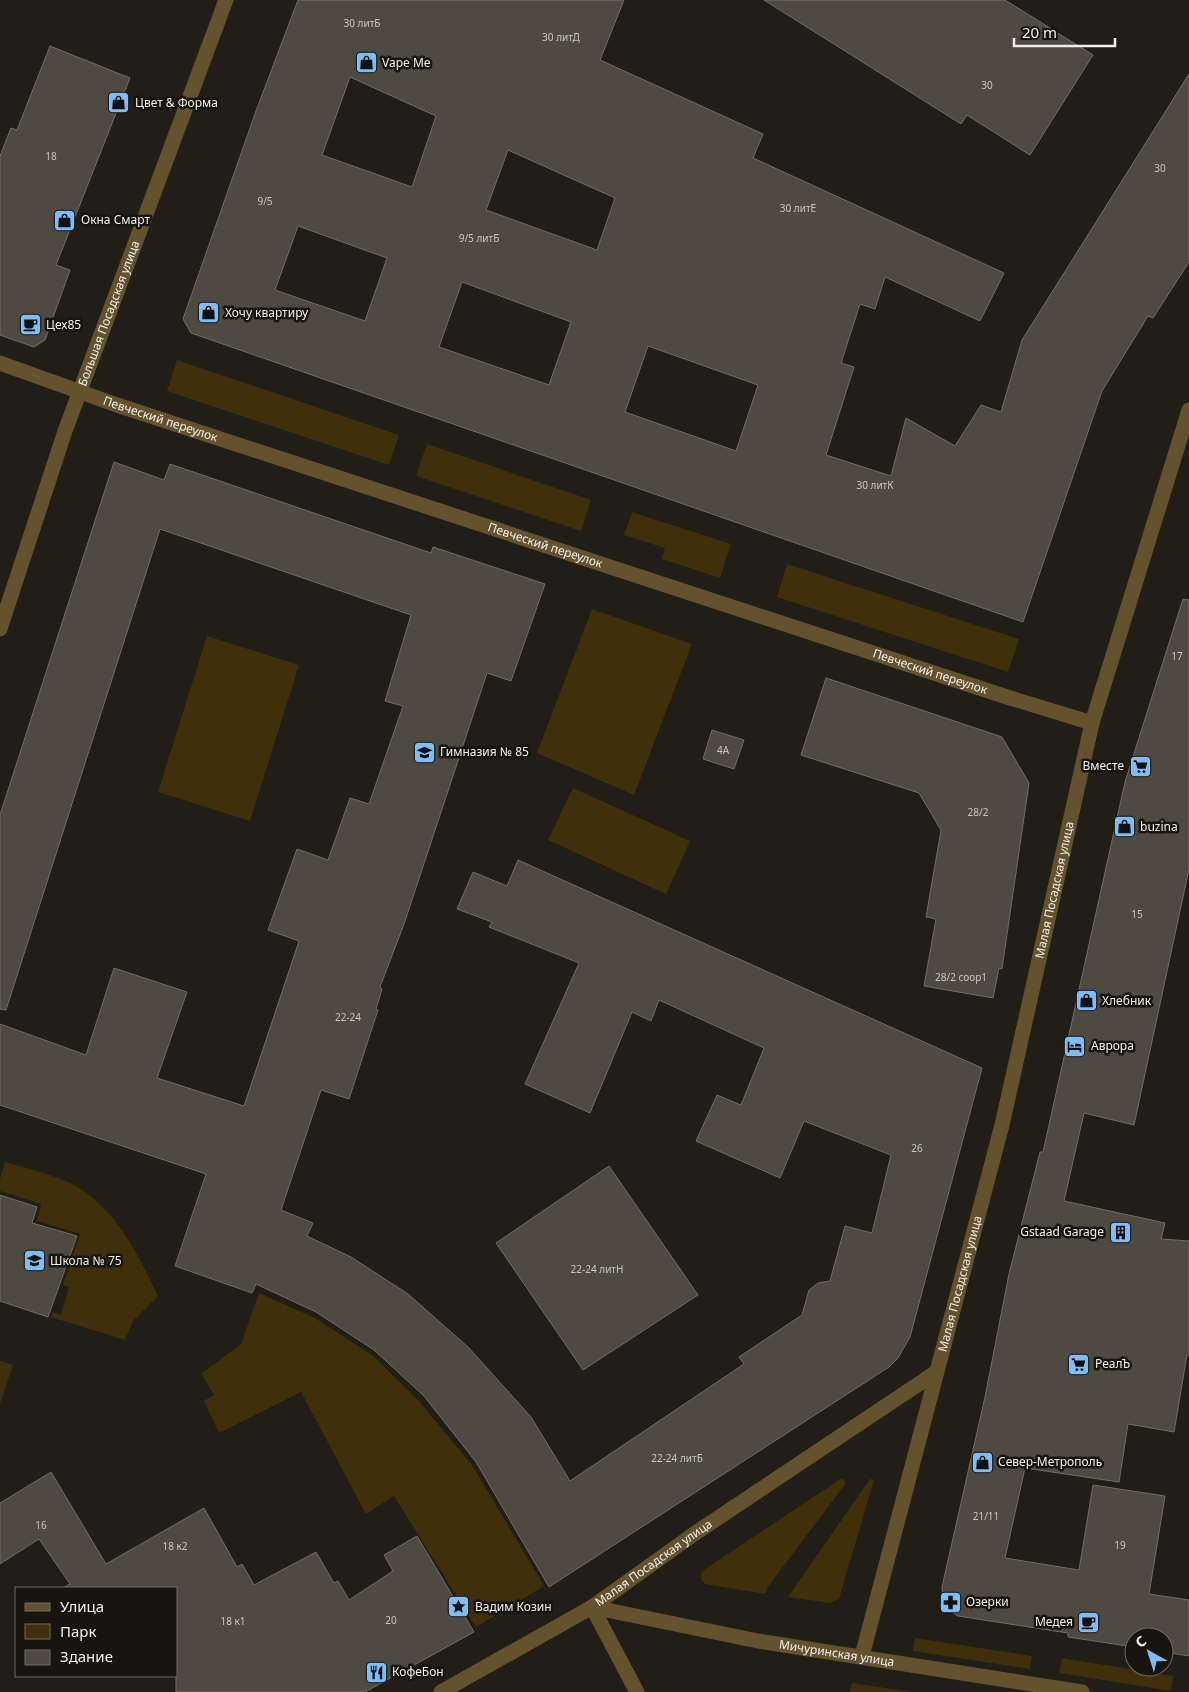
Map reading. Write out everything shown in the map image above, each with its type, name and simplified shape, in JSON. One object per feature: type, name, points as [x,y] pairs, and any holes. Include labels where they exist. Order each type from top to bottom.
[{"type":"street","name":"Большая Посадская улица","points":[[0,629],[80,392],[226,0]]},
{"type":"street","name":"Певческий переулок","points":[[0,363],[80,392],[697,597],[1092,723]]},
{"type":"street","name":"Малая Посадская улица","points":[[862,1656],[935,1373],[1002,1125],[1092,723],[1189,410]]},
{"type":"street","name":"Малая Посадская улица","points":[[441,1692],[592,1607],[694,1534],[935,1373]]},
{"type":"street","name":"Мичуринская улица","points":[[592,1607],[758,1641],[1082,1692]]},
{"type":"street","points":[[592,1607],[637,1692]]},
{"type":"green space","points":[[177,360],[399,435],[389,465],[167,391]]},
{"type":"green space","points":[[427,444],[591,500],[581,531],[416,476]]},
{"type":"green space","points":[[632,512],[731,544],[720,578],[662,559],[665,548],[624,535]]},
{"type":"green space","points":[[787,564],[1019,639],[1008,672],[777,597]]},
{"type":"green space","points":[[592,609],[692,644],[634,795],[537,753]]},
{"type":"green space","points":[[207,636],[299,665],[250,821],[158,792]]},
{"type":"green space","points":[[573,788],[690,841],[666,894],[548,840]]},
{"type":"green space","points":[[5,1162],[73,1184],[94,1199],[127,1237],[158,1296],[133,1321],[125,1340],[51,1317],[53,1312],[61,1315],[69,1287],[63,1285],[80,1234],[37,1221],[41,1204],[0,1191],[0,1179]]},
{"type":"green space","points":[[259,1293],[315,1318],[372,1355],[419,1401],[472,1465],[544,1586],[476,1627],[394,1496],[366,1514],[301,1392],[219,1433],[204,1401],[214,1395],[201,1374],[241,1344]]},
{"type":"green space","points":[[0,1361],[13,1365],[0,1404]]},
{"type":"green space","points":[[842,1478],[846,1483],[767,1588],[766,1594],[705,1584],[701,1579],[701,1573],[705,1569]]},
{"type":"green space","points":[[870,1479],[874,1480],[839,1599],[830,1603],[788,1597]]},
{"type":"green space","points":[[915,1638],[1032,1656],[1030,1669],[913,1651]]},
{"type":"green space","points":[[1062,1658],[1124,1668],[1124,1677],[1173,1677],[1171,1691],[1059,1673]]},
{"type":"green space","points":[[852,1683],[912,1692],[850,1692]]},
{"type":"building","points":[[298,0],[624,0],[600,60],[763,134],[753,158],[1004,273],[980,321],[885,277],[875,309],[860,304],[841,363],[854,367],[826,455],[891,476],[906,418],[955,446],[981,405],[1001,412],[1022,340],[1189,74],[1189,262],[1153,318],[1148,316],[1102,391],[1023,622],[191,333],[183,319],[256,111]],"holes":[[[350,77],[436,116],[412,187],[322,155]],[[508,150],[615,198],[597,250],[486,210]],[[298,226],[387,258],[365,321],[275,290]],[[462,282],[571,322],[549,385],[439,347]],[[648,346],[758,385],[736,451],[625,412]]]},
{"type":"building","points":[[764,0],[1005,0],[1093,55],[1030,155],[967,115],[961,124]]},
{"type":"building","points":[[50,46],[130,78],[56,265],[70,270],[45,340],[34,347],[0,335],[0,156],[11,128],[17,130]]},
{"type":"building","points":[[114,462],[164,480],[170,464],[431,553],[433,547],[545,584],[511,681],[487,673],[404,924],[380,987],[382,989],[376,1009],[378,1010],[349,1099],[321,1090],[281,1210],[313,1223],[307,1236],[351,1257],[408,1294],[468,1347],[531,1417],[570,1481],[744,1364],[739,1357],[802,1315],[809,1290],[818,1283],[830,1281],[845,1226],[872,1233],[891,1155],[804,1121],[780,1178],[696,1141],[717,1095],[741,1105],[764,1048],[659,1000],[651,1021],[632,1012],[590,1113],[525,1084],[579,963],[489,927],[492,922],[457,909],[473,872],[507,886],[518,860],[982,1068],[910,1337],[898,1358],[889,1367],[549,1587],[476,1462],[424,1396],[374,1350],[316,1312],[256,1284],[252,1293],[175,1266],[206,1174],[0,1105],[0,1024],[86,1055],[114,968],[187,992],[157,1078],[244,1106],[299,941],[268,930],[297,849],[328,860],[350,798],[369,804],[403,706],[385,701],[411,615],[160,529],[6,1010],[0,1009],[0,815]]},
{"type":"building","points":[[1183,599],[1189,600],[1189,869],[1134,1125],[1084,1113],[1064,1201],[1165,1223],[1161,1239],[1189,1241],[1189,1355],[1187,1355],[1174,1432],[1128,1424],[1119,1482],[1025,1468],[1005,1558],[1079,1570],[1093,1485],[1165,1496],[1149,1594],[1189,1600],[1189,1656],[1174,1654],[1174,1627],[1124,1627],[1124,1645],[1068,1637],[1068,1633],[958,1616],[943,1606],[942,1587],[985,1397],[1009,1274],[1040,1152],[1043,1152],[1125,782]]},
{"type":"building","points":[[826,678],[1002,737],[1029,783],[1002,969],[999,968],[993,998],[924,986],[936,919],[926,917],[941,830],[919,793],[801,755]]},
{"type":"building","points":[[712,730],[744,740],[734,769],[703,759]]},
{"type":"building","points":[[609,1166],[698,1295],[583,1370],[496,1243]]},
{"type":"building","name":"Школа № 75","points":[[0,1195],[37,1207],[32,1223],[77,1236],[48,1317],[0,1301]]},
{"type":"building","points":[[51,1472],[106,1564],[204,1508],[237,1567],[242,1564],[254,1585],[316,1552],[334,1583],[338,1581],[349,1600],[393,1571],[384,1555],[417,1536],[474,1632],[365,1692],[176,1692],[176,1677],[178,1677],[178,1587],[65,1587],[70,1584],[39,1539],[0,1564],[0,1503]]},
{"type":"place","name":"Vape Me","points":[[366,63]]},
{"type":"place","name":"Цвет & Форма","points":[[119,103]]},
{"type":"place","name":"Окна Смарт","points":[[65,220]]},
{"type":"place","name":"Хочу квартиру","points":[[209,313]]},
{"type":"place","name":"Цех85","points":[[30,325]]},
{"type":"place","name":"Гимназия № 85","points":[[424,752]]},
{"type":"place","name":"Вместе","points":[[1140,766]]},
{"type":"place","name":"buzina","points":[[1124,827]]},
{"type":"place","name":"Хлебник","points":[[1086,1001]]},
{"type":"place","name":"Аврора","points":[[1075,1046]]},
{"type":"place","name":"Gstaad Garage","points":[[1120,1232]]},
{"type":"place","name":"Школа № 75","points":[[34,1261]]},
{"type":"place","name":"РеалЪ","points":[[1079,1364]]},
{"type":"place","name":"Север-Метрополь","points":[[982,1462]]},
{"type":"place","name":"Озерки","points":[[950,1602]]},
{"type":"place","name":"Вадим Козин","points":[[459,1607]]},
{"type":"place","name":"Медея","points":[[1089,1622]]},
{"type":"place","name":"КофеБон","points":[[376,1672]]}]
